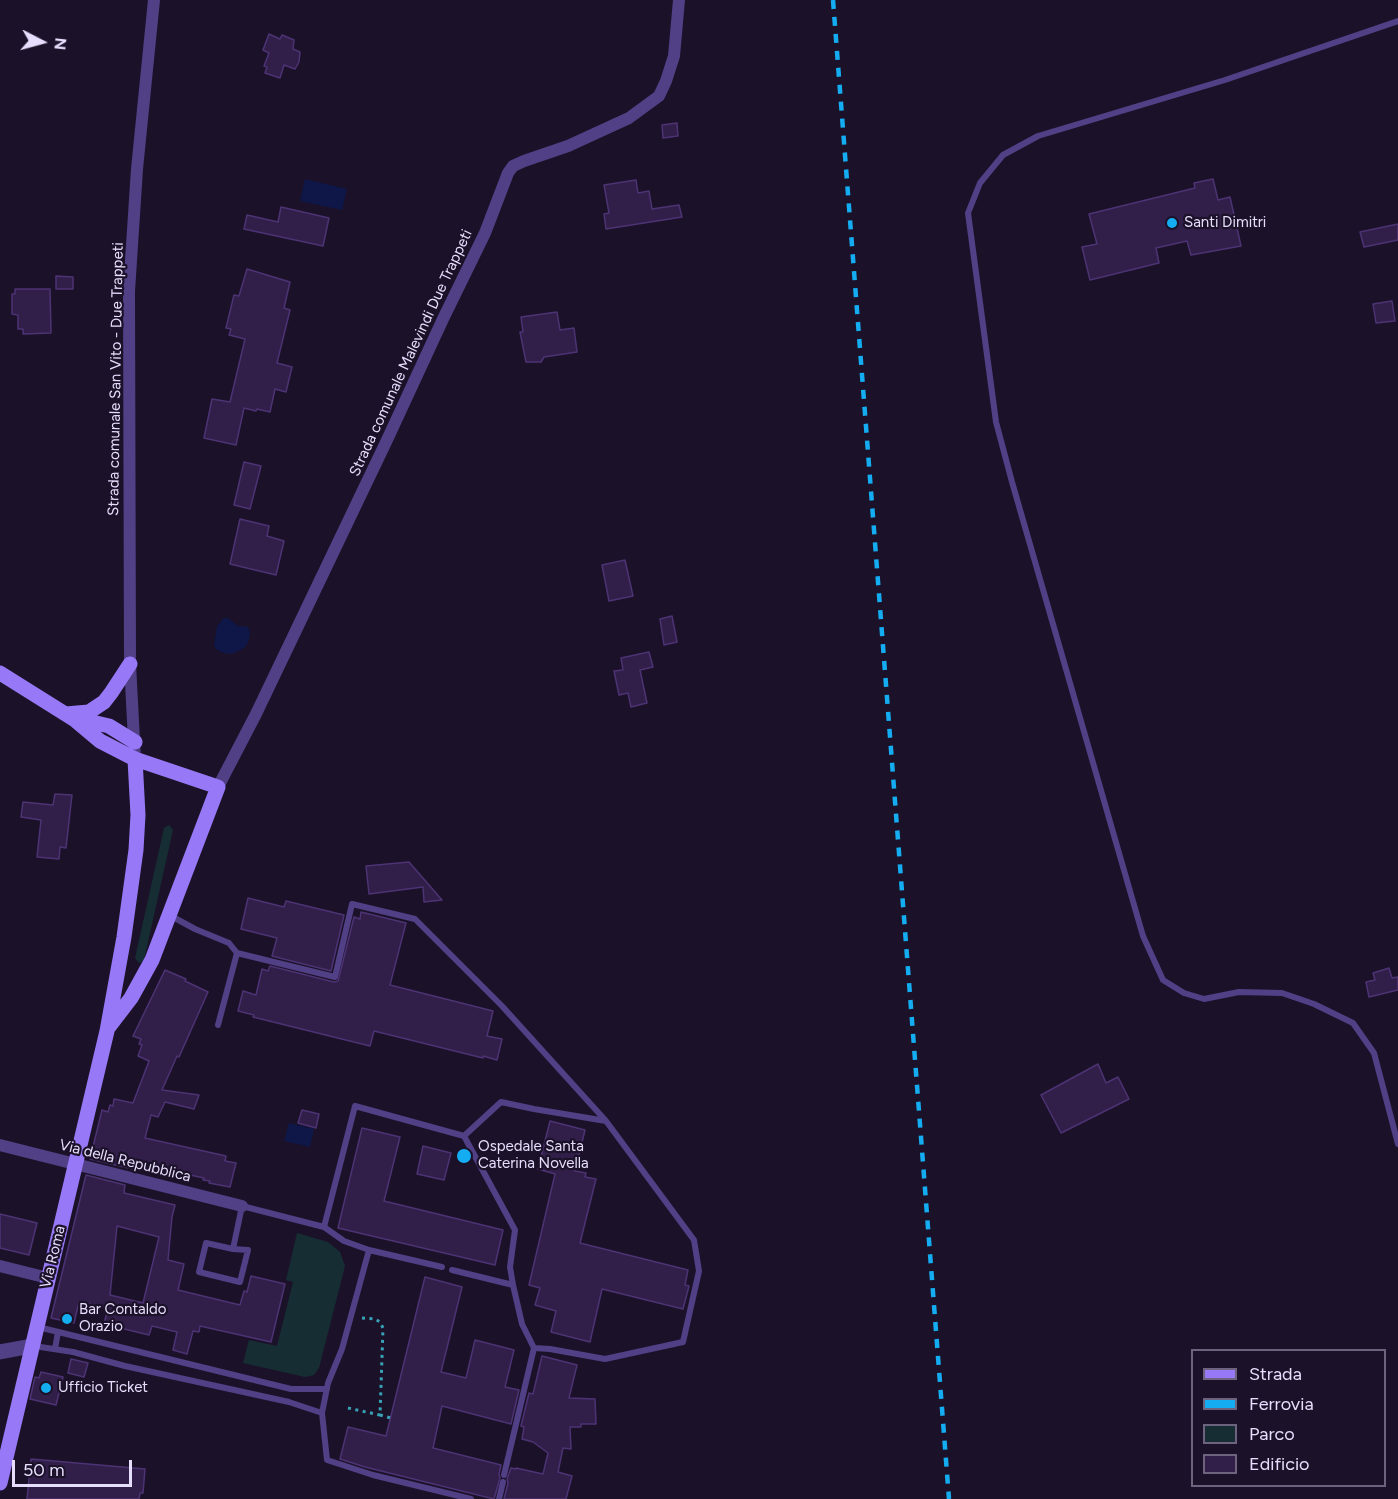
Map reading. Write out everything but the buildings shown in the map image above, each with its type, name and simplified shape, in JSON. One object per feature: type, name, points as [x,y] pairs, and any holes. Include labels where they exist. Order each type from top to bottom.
[{"type":"main road","points":[[71,717],[90,712],[104,702],[130,664]]},
{"type":"main road","points":[[0,674],[71,717],[100,741],[135,759],[218,787],[152,960],[131,998],[106,1031]]},
{"type":"main road","points":[[71,717],[109,726],[135,742]]},
{"type":"main road","name":"Via Roma","points":[[0,1483],[106,1031],[124,937],[136,850],[138,814],[135,759]]},
{"type":"street","name":"Strada comunale San Vito - Due Trappeti","points":[[135,759],[130,664],[129,291],[137,169],[154,0]]},
{"type":"street","name":"Strada comunale Malevindi Due Trappeti","points":[[218,787],[256,714],[485,233],[508,173],[513,166],[568,146],[629,118],[659,96],[674,56],[679,0]]},
{"type":"street","name":"Via della Repubblica","points":[[0,1145],[242,1206]]},
{"type":"street","points":[[0,1266],[48,1278]]},
{"type":"street","points":[[0,1352],[32,1346]]},
{"type":"lane","points":[[1398,21],[1225,80],[1038,136],[1003,155],[980,183],[968,213],[996,422],[1143,936],[1163,980],[1184,993],[1204,999],[1239,992],[1282,993],[1314,1004],[1353,1023],[1374,1053],[1398,1144]]},
{"type":"lane","points":[[169,915],[229,943],[237,953],[335,977],[352,904],[415,919],[502,1006],[606,1121],[694,1240],[699,1271],[683,1342],[605,1359],[534,1348]]},
{"type":"lane","points":[[218,1025],[237,953]]},
{"type":"lane","points":[[464,1136],[501,1102],[606,1121]]},
{"type":"lane","points":[[324,1227],[355,1106],[464,1136],[515,1230],[510,1267],[522,1324],[534,1348],[499,1499]]},
{"type":"lane","points":[[233,1249],[242,1206],[324,1227],[344,1241],[369,1250],[442,1267]]},
{"type":"lane","points":[[206,1244],[233,1249],[248,1250],[240,1282],[199,1272],[206,1244]]},
{"type":"lane","points":[[369,1250],[342,1349],[328,1383],[322,1413],[327,1460],[373,1475],[471,1499]]},
{"type":"lane","points":[[452,1269],[513,1285]]},
{"type":"lane","points":[[36,1327],[291,1389],[327,1389]]},
{"type":"lane","points":[[55,1349],[58,1332]]},
{"type":"lane","points":[[32,1346],[55,1349],[289,1402],[322,1413]]},
{"type":"path","points":[[351,1319],[375,1318],[383,1328],[380,1415]]},
{"type":"path","points":[[348,1408],[391,1418]]},
{"type":"green space","points":[[169,825],[173,830],[144,960],[139,963],[135,958],[164,828]]},
{"type":"green space","points":[[297,1233],[328,1242],[340,1252],[345,1266],[319,1368],[314,1375],[305,1377],[243,1363],[249,1340],[277,1346],[293,1282],[286,1280]]},
{"type":"shaded area","points":[[305,179],[347,189],[342,210],[300,201]]},
{"type":"shaded area","points":[[224,618],[228,618],[238,626],[248,627],[250,632],[249,640],[244,648],[234,653],[221,652],[214,645],[217,626]]},
{"type":"shaded area","points":[[289,1123],[314,1129],[310,1147],[284,1141]]},
{"type":"railway","points":[[833,0],[949,1499]]},
{"type":"place","name":"Santi Dimitri","points":[[1172,223]]},
{"type":"place","name":"Ospedale Santa Caterina Novella","points":[[464,1156]]},
{"type":"place","name":"Bar Contaldo Orazio","points":[[67,1319]]},
{"type":"place","name":"Ufficio Ticket","points":[[46,1388]]}]
